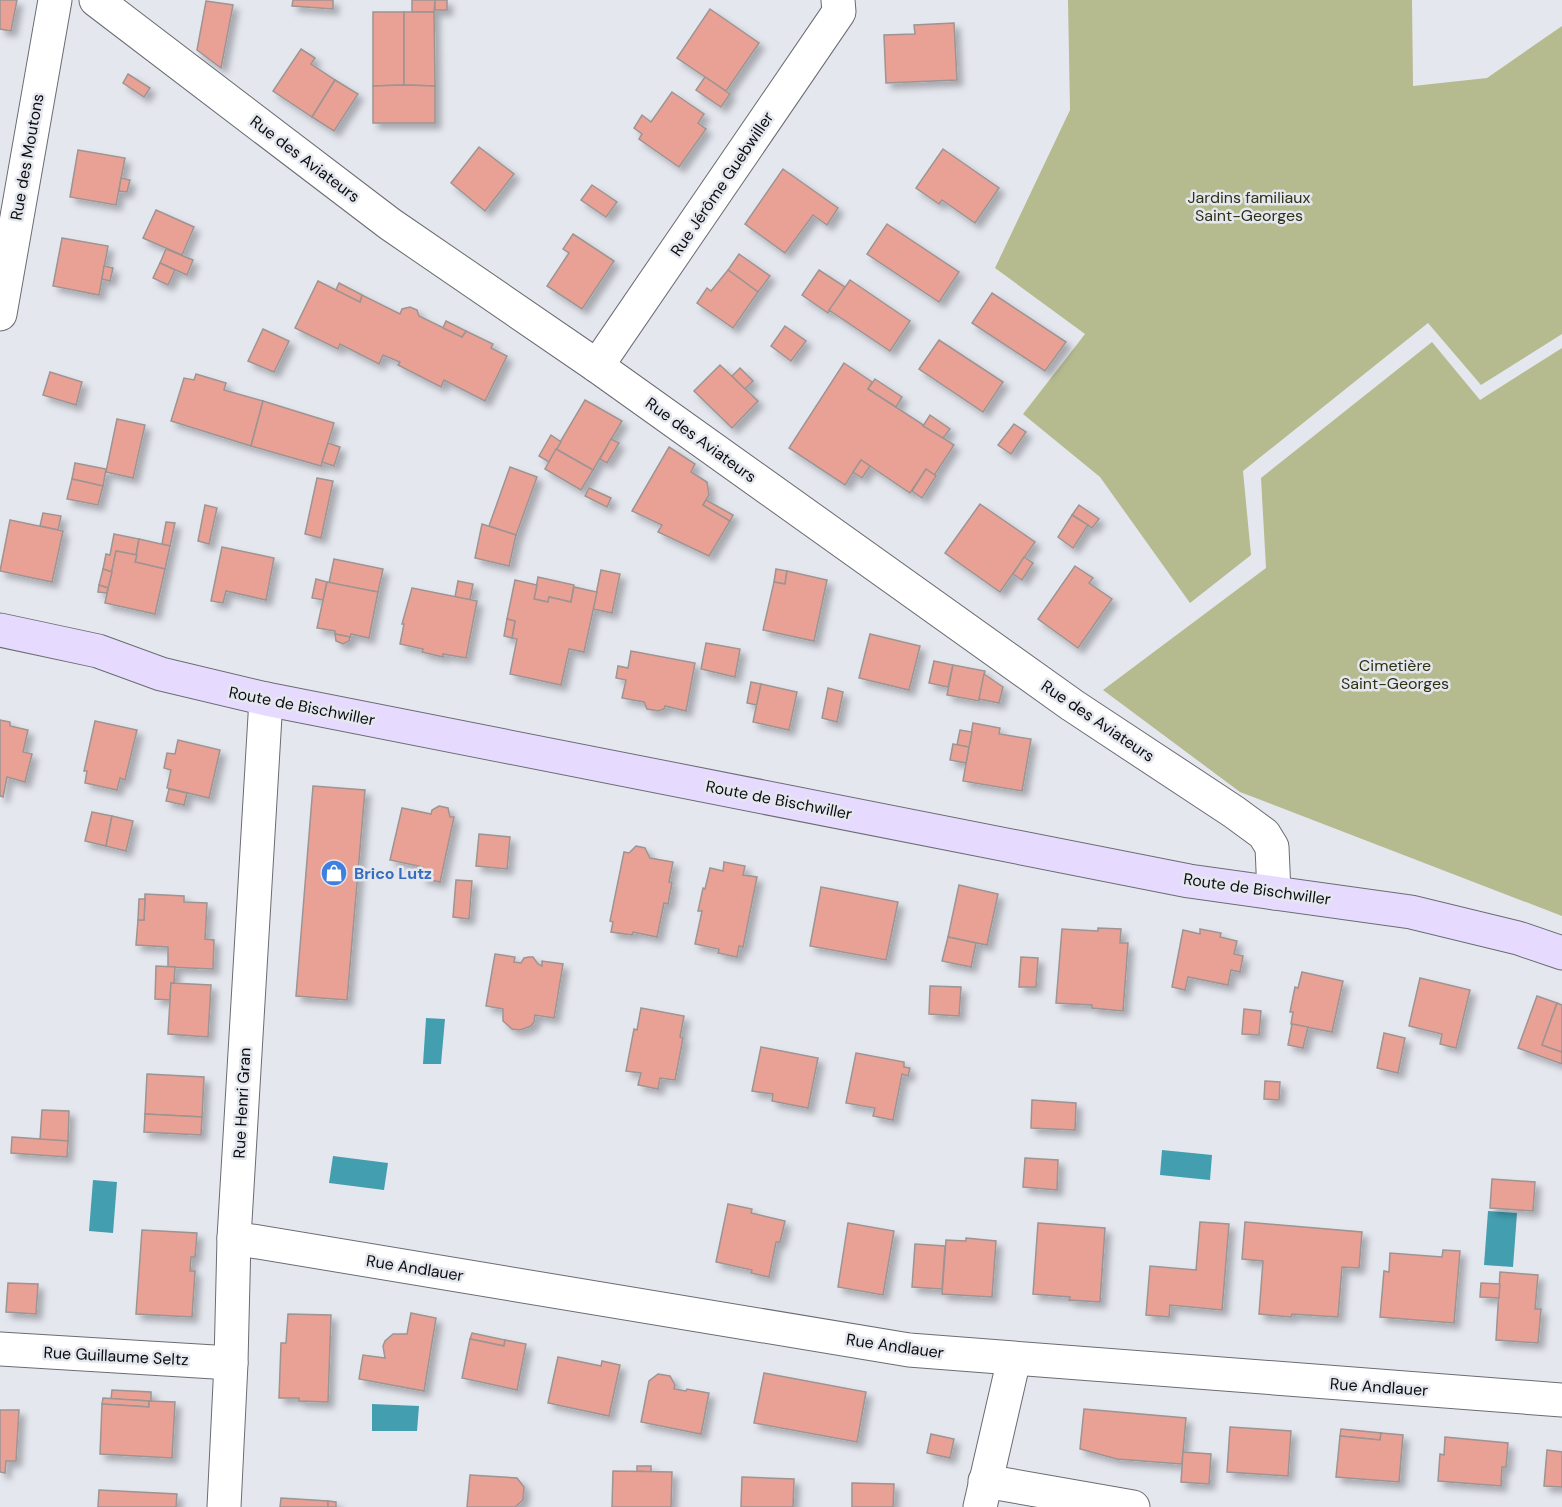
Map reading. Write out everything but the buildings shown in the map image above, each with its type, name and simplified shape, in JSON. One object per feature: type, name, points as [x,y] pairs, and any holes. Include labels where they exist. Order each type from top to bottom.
[{"type":"street","name":"Rue des Moutons","points":[[0,314],[55,0]]},
{"type":"street","name":"Rue des Aviateurs","points":[[96,0],[390,224],[597,366],[1072,705],[1264,834],[1272,847],[1274,893]]},
{"type":"street","name":"Rue Jérôme Guebwiller","points":[[597,366],[839,12],[838,0]]},
{"type":"street","name":"Route de Bischwiller","points":[[0,630],[98,651],[161,674],[266,699],[1189,881],[1411,912],[1518,938],[1562,953]]},
{"type":"street","name":"Rue Henri Gran","points":[[224,1507],[234,1238],[266,699]]},
{"type":"street","name":"Rue Andlauer","points":[[234,1238],[909,1350],[1562,1400]]},
{"type":"street","name":"Rue Guillaume Seltz","points":[[0,1349],[231,1363]]},
{"type":"street","points":[[1014,1359],[983,1494],[1133,1507]]},
{"type":"green space","name":"Jardins familiaux Saint-Georges","points":[[1068,0],[1412,0],[1413,86],[1487,78],[1562,26],[1562,334],[1481,385],[1428,323],[1243,471],[1251,555],[1190,603],[1100,477],[1023,414],[1085,334],[995,268],[1070,110]]},
{"type":"green space","name":"Cimetière Saint-Georges","points":[[1432,342],[1480,400],[1562,348],[1562,916],[1240,792],[1103,690],[1266,568],[1261,478]]},
{"type":"water","points":[[426,1018],[445,1019],[441,1064],[423,1064]]},
{"type":"water","points":[[1162,1150],[1212,1155],[1210,1180],[1160,1175]]},
{"type":"water","points":[[333,1156],[388,1163],[384,1190],[329,1183]]},
{"type":"water","points":[[93,1180],[117,1182],[113,1233],[89,1231]]},
{"type":"water","points":[[1488,1211],[1517,1213],[1513,1267],[1484,1265]]},
{"type":"water","points":[[372,1404],[419,1406],[417,1431],[372,1431]]},
{"type":"place","name":"Brico Lutz","points":[[334,873]]}]
